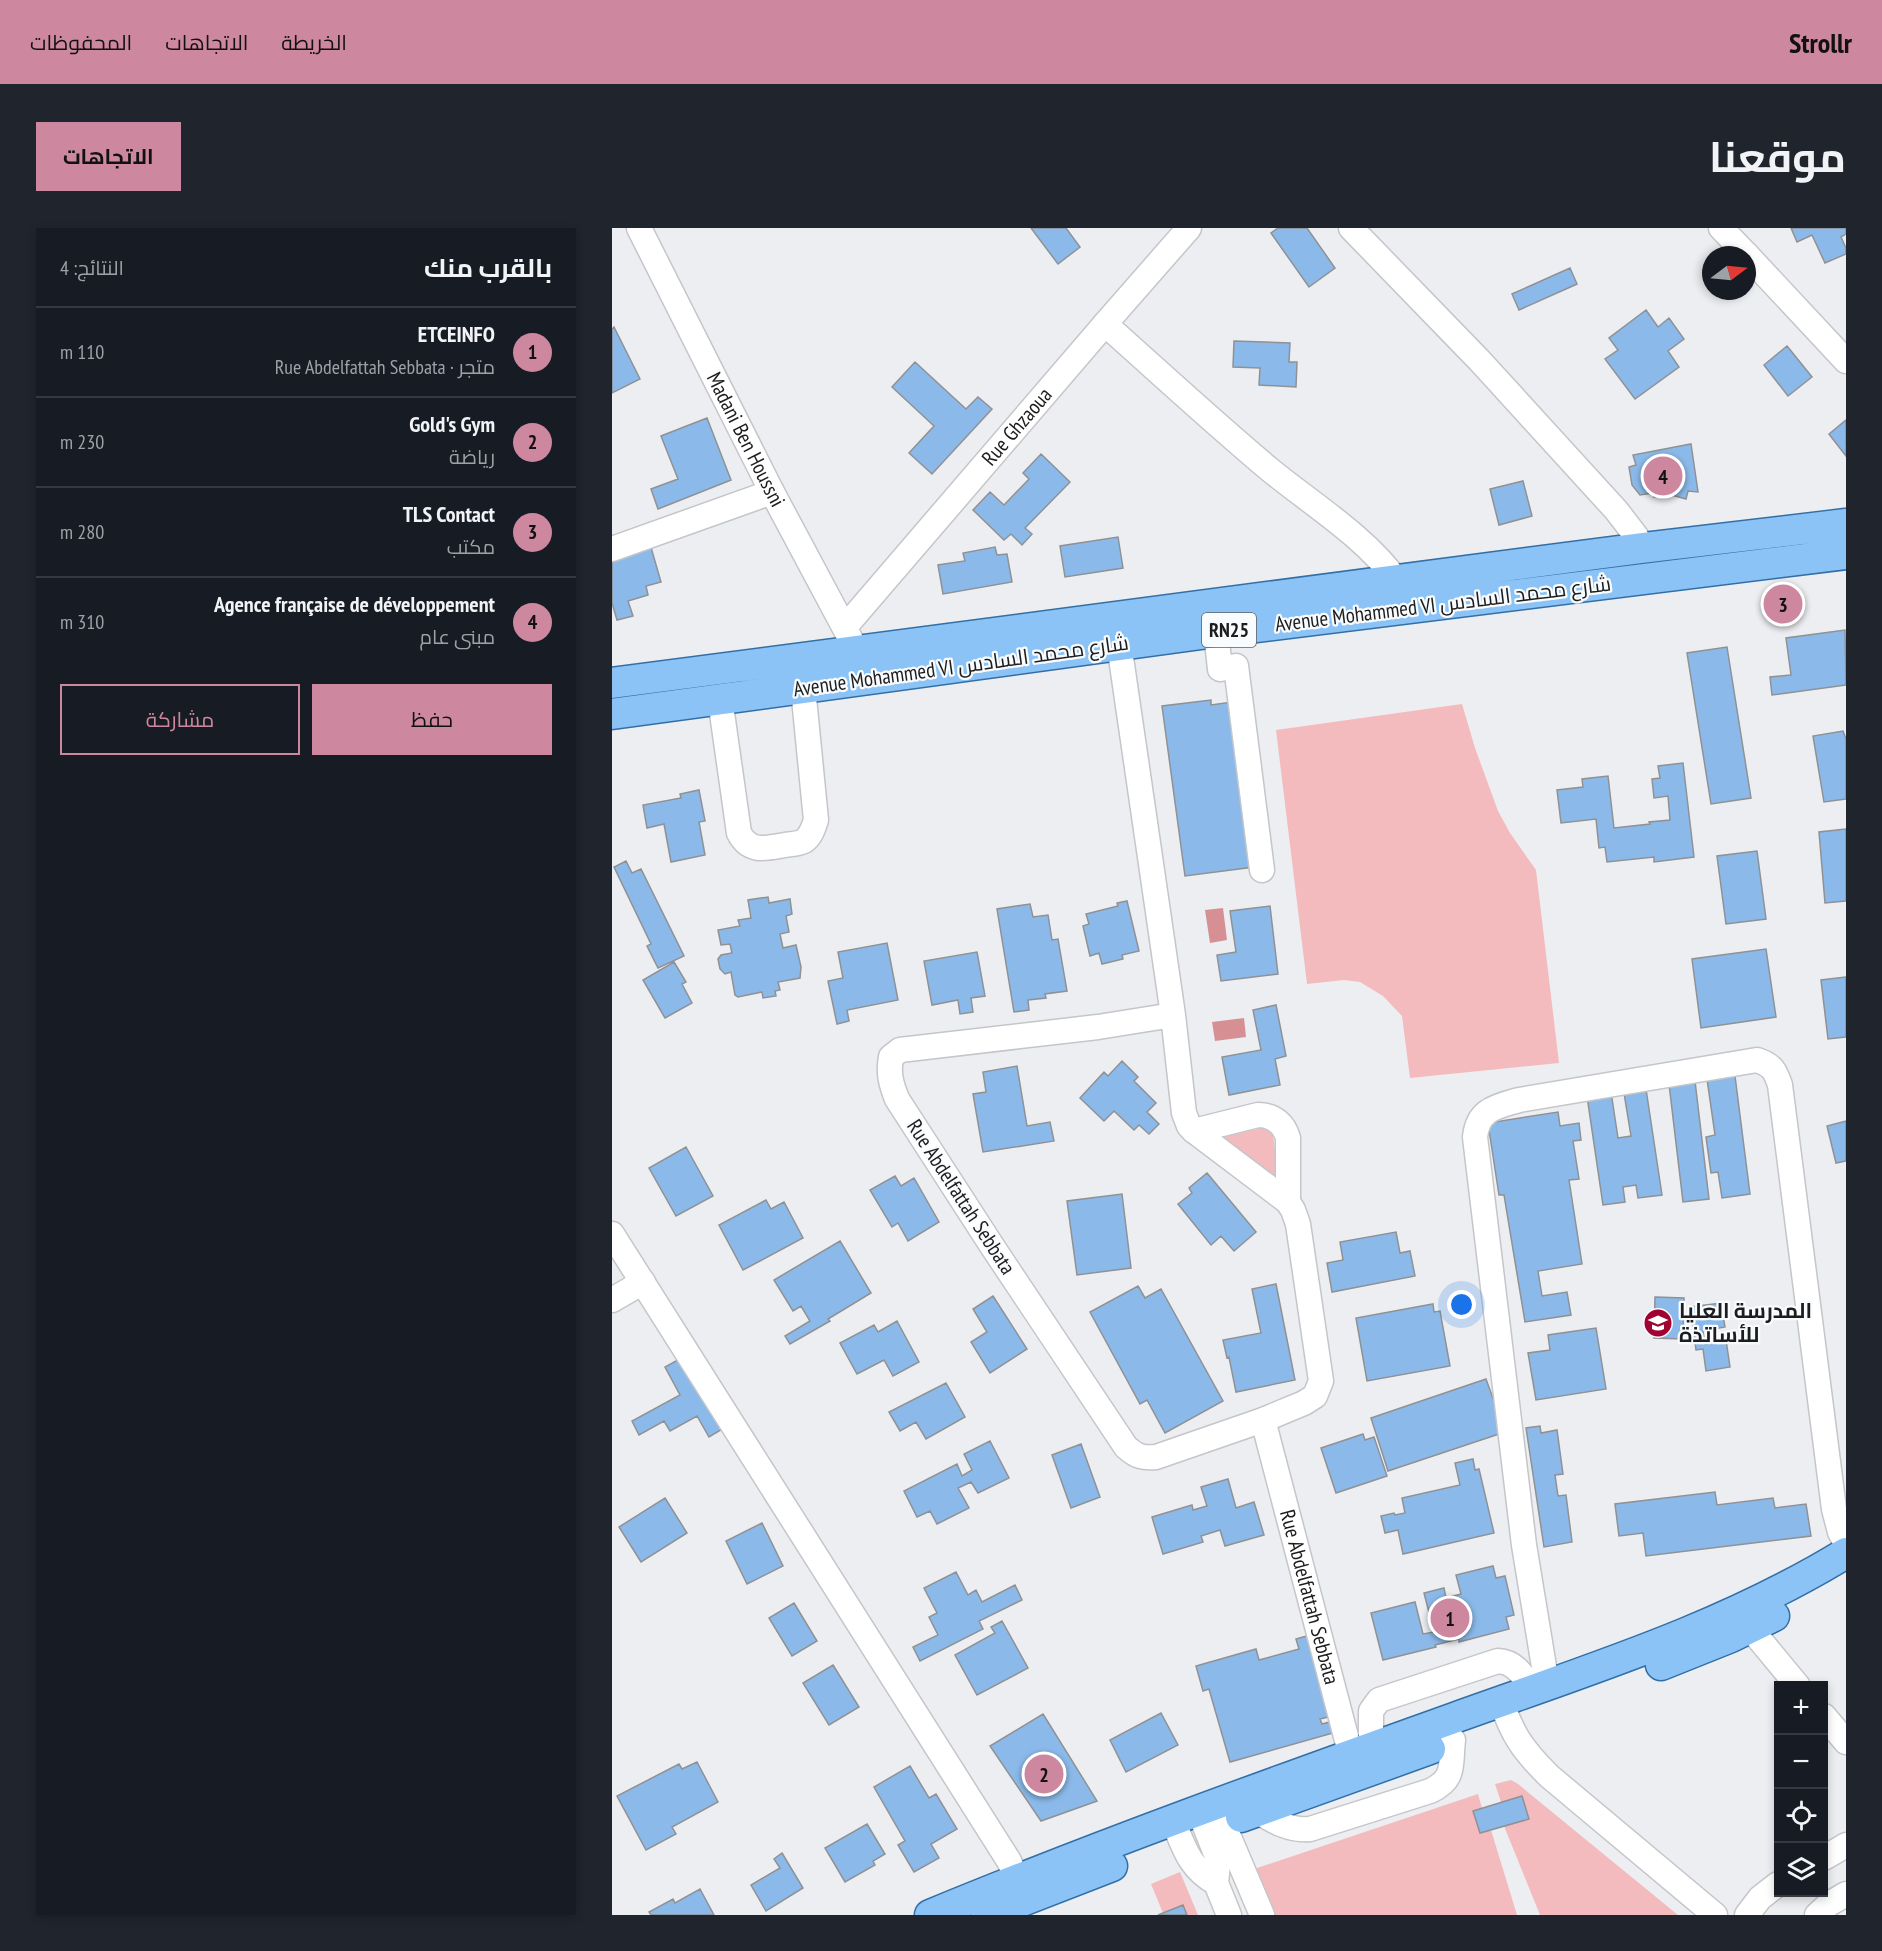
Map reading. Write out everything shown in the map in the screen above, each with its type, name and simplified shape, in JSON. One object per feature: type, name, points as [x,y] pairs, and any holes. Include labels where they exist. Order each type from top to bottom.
[{"type":"main road","name":"Avenue Mohammed VI شارع محمد السادس","points":[[612,683],[850,639],[1396,580],[1846,524]]},
{"type":"main road","name":"Avenue Mohammed VI شارع محمد السادس","points":[[612,714],[1119,644],[1846,554]]},
{"type":"main road","points":[[930,1915],[1017,1879],[1196,1824],[1257,1811],[1359,1759],[1453,1740],[1540,1687],[1656,1646],[1746,1607],[1846,1553]]},
{"type":"main road","points":[[986,1915],[1196,1824],[1359,1759],[1505,1710],[1681,1657],[1750,1628],[1846,1574]]},
{"type":"street","name":"Rue Ghzaoua","points":[[850,639],[1105,324],[1189,228]]},
{"type":"street","points":[[1351,228],[1480,361],[1616,510],[1636,536],[1642,548]]},
{"type":"street","points":[[1721,228],[1738,246]]},
{"type":"street","name":"Madani Ben Houssni","points":[[640,229],[772,492],[850,639]]},
{"type":"street","points":[[1756,265],[1846,361]]},
{"type":"street","points":[[1105,324],[1269,469],[1366,546],[1396,580]]},
{"type":"street","points":[[612,549],[772,492]]},
{"type":"street","points":[[1216,632],[1220,669],[1236,666],[1262,870]]},
{"type":"street","points":[[1119,644],[1173,1015],[1184,1113],[1189,1126],[1194,1131],[1288,1202]]},
{"type":"street","points":[[720,699],[739,833],[743,841],[761,849],[799,843],[813,831],[816,820],[803,688]]},
{"type":"street","name":"Rue Abdelfattah Sebbata","points":[[1173,1015],[1098,1027],[900,1050],[891,1057],[889,1067],[890,1082],[897,1099],[1126,1448],[1134,1454],[1143,1458],[1156,1457],[1263,1420],[1315,1396],[1321,1381],[1298,1224],[1288,1202]]},
{"type":"street","points":[[1540,1687],[1474,1137],[1476,1126],[1482,1115],[1495,1107],[1519,1100],[1757,1060],[1769,1064],[1775,1070],[1780,1085],[1834,1509],[1840,1532],[1846,1543]]},
{"type":"street","points":[[1194,1131],[1258,1114],[1278,1121],[1288,1138],[1288,1202]]},
{"type":"street","points":[[612,1234],[1009,1860],[1017,1879]]},
{"type":"street","points":[[612,1300],[642,1282]]},
{"type":"street","name":"Rue Abdelfattah Sebbata","points":[[1263,1420],[1359,1759]]},
{"type":"street","points":[[1750,1628],[1794,1681]]},
{"type":"street","points":[[1359,1759],[1371,1711],[1379,1700],[1498,1661],[1515,1666],[1540,1687]]},
{"type":"street","points":[[1505,1710],[1524,1751],[1549,1776],[1716,1915]]},
{"type":"street","points":[[1828,1721],[1846,1742]]},
{"type":"street","points":[[1257,1811],[1271,1820],[1294,1829],[1310,1829],[1430,1791],[1442,1786],[1448,1778],[1453,1740]]},
{"type":"street","points":[[1196,1824],[1195,1868],[1216,1882],[1229,1915]]},
{"type":"street","points":[[1196,1824],[1262,1915]]},
{"type":"street","points":[[1828,1856],[1846,1845]]},
{"type":"street","points":[[1747,1915],[1760,1898],[1774,1888]]},
{"type":"shaded area","points":[[1462,704],[1498,811],[1510,833],[1536,870],[1559,1063],[1410,1078],[1402,1016],[1383,996],[1360,982],[1344,980],[1307,984],[1276,730]]},
{"type":"shaded area","points":[[1223,908],[1227,940],[1210,943],[1205,910]]},
{"type":"shaded area","points":[[1244,1018],[1246,1037],[1215,1041],[1212,1022]]},
{"type":"shaded area","points":[[1272,1126],[1279,1185],[1215,1138]]},
{"type":"shaded area","points":[[1511,1780],[1678,1915],[1540,1915],[1504,1826],[1501,1802],[1495,1784]]},
{"type":"shaded area","points":[[1478,1794],[1482,1808],[1473,1811],[1480,1833],[1491,1830],[1517,1915],[1275,1915],[1254,1869]]},
{"type":"shaded area","points":[[1180,1872],[1198,1915],[1187,1915],[1182,1905],[1163,1913],[1151,1884]]},
{"type":"building","points":[[1031,228],[1066,228],[1080,247],[1058,264]]},
{"type":"building","points":[[1278,228],[1307,228],[1335,268],[1309,287],[1271,233]]},
{"type":"building","points":[[1791,228],[1846,228],[1846,234],[1841,237],[1846,254],[1825,263],[1812,235],[1797,242]]},
{"type":"building","points":[[1570,268],[1577,284],[1519,310],[1512,294]]},
{"type":"building","points":[[1646,310],[1658,327],[1669,318],[1684,339],[1668,351],[1679,367],[1635,399],[1605,359],[1618,350],[1609,338]]},
{"type":"building","points":[[614,327],[640,379],[612,393],[612,329]]},
{"type":"building","points":[[1234,341],[1290,343],[1289,362],[1297,362],[1296,387],[1259,385],[1260,368],[1233,367]]},
{"type":"building","points":[[1787,346],[1812,377],[1788,396],[1764,365]]},
{"type":"building","points":[[915,362],[966,409],[978,397],[992,409],[932,474],[909,453],[934,426],[892,387]]},
{"type":"building","points":[[707,418],[731,480],[658,509],[651,489],[678,479],[661,436]]},
{"type":"building","points":[[1846,420],[1846,456],[1829,434]]},
{"type":"building","points":[[1691,444],[1698,492],[1688,491],[1686,499],[1668,494],[1654,497],[1653,493],[1640,495],[1632,485],[1629,467],[1636,465],[1633,455]]},
{"type":"building","points":[[1041,454],[1070,482],[1025,528],[1032,534],[1022,545],[1011,534],[1004,540],[973,510],[990,492],[1004,505],[1029,479],[1023,473]]},
{"type":"building","points":[[1523,481],[1532,516],[1499,525],[1490,489]]},
{"type":"building","points":[[1118,537],[1123,568],[1065,577],[1060,546]]},
{"type":"building","points":[[650,544],[661,582],[646,586],[648,595],[628,601],[633,616],[617,620],[612,603],[612,555]]},
{"type":"building","points":[[995,547],[997,555],[1007,554],[1012,582],[943,594],[938,565],[965,561],[963,553]]},
{"type":"building","points":[[1845,630],[1846,685],[1772,695],[1770,677],[1791,675],[1786,638]]},
{"type":"building","points":[[1727,647],[1751,798],[1711,804],[1687,653]]},
{"type":"building","points":[[1211,700],[1211,705],[1232,702],[1254,867],[1185,876],[1162,706]]},
{"type":"building","points":[[1843,731],[1846,739],[1846,799],[1824,802],[1813,736]]},
{"type":"building","points":[[1683,763],[1694,857],[1654,862],[1654,857],[1607,862],[1605,847],[1599,848],[1596,819],[1561,823],[1557,790],[1583,787],[1582,779],[1608,776],[1614,828],[1670,820],[1668,796],[1654,798],[1652,779],[1660,778],[1658,766]]},
{"type":"building","points":[[699,790],[705,821],[699,822],[705,855],[671,862],[664,824],[647,828],[643,805],[681,798],[680,794]]},
{"type":"building","points":[[1846,829],[1846,901],[1825,903],[1819,832]]},
{"type":"building","points":[[1757,851],[1766,919],[1726,924],[1717,856]]},
{"type":"building","points":[[626,861],[632,873],[641,869],[684,956],[658,968],[647,946],[651,944],[614,867]]},
{"type":"building","points":[[768,897],[769,903],[790,899],[792,914],[786,916],[789,932],[780,934],[783,948],[796,945],[801,967],[800,978],[778,982],[780,990],[775,991],[776,996],[763,998],[762,992],[738,997],[735,995],[731,972],[725,974],[720,969],[718,959],[721,955],[732,953],[730,944],[721,945],[718,930],[740,926],[738,920],[751,918],[748,900]]},
{"type":"building","points":[[1127,901],[1139,951],[1122,955],[1123,959],[1102,964],[1099,953],[1090,956],[1083,926],[1089,924],[1086,914],[1118,906],[1117,903]]},
{"type":"building","points":[[1030,904],[1033,917],[1048,915],[1052,940],[1058,939],[1067,991],[1045,994],[1046,998],[1028,1000],[1029,1010],[1014,1012],[997,909]]},
{"type":"building","points":[[1270,906],[1278,974],[1221,981],[1217,955],[1236,952],[1230,911]]},
{"type":"building","points":[[887,943],[898,1000],[847,1010],[849,1021],[837,1024],[828,981],[843,978],[838,952]]},
{"type":"building","points":[[1766,949],[1776,1017],[1701,1028],[1692,959]]},
{"type":"building","points":[[977,952],[985,996],[971,998],[973,1012],[960,1014],[958,1000],[932,1005],[924,961]]},
{"type":"building","points":[[674,962],[686,982],[682,984],[692,1003],[665,1018],[643,980]]},
{"type":"building","points":[[1846,977],[1846,1037],[1828,1039],[1821,980]]},
{"type":"building","points":[[1276,1005],[1286,1056],[1275,1059],[1280,1085],[1229,1095],[1222,1057],[1261,1050],[1253,1010]]},
{"type":"building","points":[[1122,1061],[1138,1077],[1134,1081],[1156,1103],[1147,1112],[1159,1124],[1149,1134],[1139,1125],[1134,1130],[1114,1111],[1104,1121],[1080,1098],[1104,1072],[1108,1076]]},
{"type":"building","points":[[1017,1066],[1027,1126],[1050,1122],[1054,1141],[983,1152],[973,1094],[986,1092],[983,1072]]},
{"type":"building","points":[[1735,1076],[1750,1194],[1722,1198],[1718,1172],[1711,1173],[1706,1137],[1715,1135],[1707,1079]]},
{"type":"building","points":[[1695,1081],[1709,1199],[1683,1202],[1669,1084]]},
{"type":"building","points":[[1646,1089],[1662,1195],[1638,1198],[1636,1185],[1623,1187],[1625,1202],[1603,1205],[1587,1096],[1611,1092],[1618,1138],[1631,1136],[1624,1093]]},
{"type":"building","points":[[1558,1112],[1560,1126],[1579,1123],[1581,1140],[1573,1141],[1579,1179],[1569,1180],[1582,1264],[1538,1271],[1542,1296],[1567,1292],[1571,1315],[1525,1322],[1504,1195],[1499,1195],[1488,1123]]},
{"type":"building","points":[[1846,1121],[1846,1161],[1836,1163],[1827,1126]]},
{"type":"building","points":[[686,1147],[713,1196],[676,1216],[649,1168]]},
{"type":"building","points":[[1207,1173],[1256,1232],[1234,1251],[1221,1236],[1211,1245],[1178,1204],[1192,1193],[1189,1188]]},
{"type":"building","points":[[895,1176],[901,1186],[914,1178],[939,1222],[908,1241],[898,1223],[892,1227],[870,1190]]},
{"type":"building","points":[[1122,1194],[1131,1268],[1077,1275],[1067,1201]]},
{"type":"building","points":[[766,1200],[771,1209],[784,1202],[803,1238],[743,1270],[719,1225]]},
{"type":"building","points":[[1396,1232],[1400,1253],[1410,1251],[1415,1276],[1332,1292],[1327,1263],[1343,1260],[1340,1242]]},
{"type":"building","points":[[840,1241],[871,1293],[828,1319],[830,1321],[790,1344],[785,1336],[810,1321],[801,1306],[793,1311],[774,1280]]},
{"type":"building","points":[[1276,1284],[1295,1380],[1236,1392],[1223,1340],[1261,1333],[1252,1289]]},
{"type":"building","points":[[1138,1286],[1145,1298],[1161,1289],[1223,1401],[1165,1433],[1147,1400],[1140,1404],[1090,1312]]},
{"type":"building","points":[[993,1296],[1027,1349],[990,1373],[971,1342],[987,1332],[973,1309]]},
{"type":"building","points":[[1655,1297],[1684,1298],[1683,1339],[1654,1338]]},
{"type":"building","points":[[1721,1303],[1725,1327],[1703,1331],[1705,1344],[1726,1340],[1730,1367],[1706,1371],[1703,1349],[1696,1350],[1690,1307]]},
{"type":"building","points":[[1433,1304],[1434,1312],[1440,1311],[1450,1366],[1367,1381],[1356,1318]]},
{"type":"building","points":[[897,1321],[919,1362],[893,1376],[884,1360],[857,1374],[840,1343],[874,1325],[878,1332]]},
{"type":"building","points":[[1596,1328],[1606,1389],[1536,1400],[1528,1353],[1550,1350],[1548,1335]]},
{"type":"building","points":[[685,1356],[724,1428],[709,1437],[697,1416],[670,1431],[664,1421],[639,1435],[632,1421],[680,1395],[665,1367]]},
{"type":"building","points":[[1486,1379],[1505,1432],[1388,1471],[1371,1418]]},
{"type":"building","points":[[946,1383],[965,1417],[926,1439],[916,1422],[900,1431],[889,1412]]},
{"type":"building","points":[[1540,1426],[1541,1433],[1557,1430],[1563,1474],[1555,1475],[1558,1496],[1566,1495],[1572,1542],[1544,1547],[1526,1428]]},
{"type":"building","points":[[1363,1434],[1365,1440],[1374,1437],[1387,1476],[1336,1493],[1321,1448]]},
{"type":"building","points":[[990,1441],[1009,1478],[978,1493],[971,1482],[958,1488],[969,1508],[937,1524],[930,1511],[917,1517],[904,1491],[957,1464],[962,1476],[972,1470],[964,1454]]},
{"type":"building","points":[[1081,1444],[1100,1497],[1071,1508],[1052,1455]]},
{"type":"building","points":[[1473,1459],[1475,1470],[1479,1469],[1494,1533],[1403,1554],[1398,1530],[1385,1533],[1381,1516],[1405,1513],[1402,1498],[1460,1485],[1455,1463]]},
{"type":"building","points":[[1228,1479],[1236,1508],[1254,1502],[1264,1535],[1225,1546],[1220,1530],[1201,1536],[1203,1542],[1163,1554],[1152,1517],[1192,1505],[1193,1510],[1207,1506],[1201,1487]]},
{"type":"building","points":[[1715,1492],[1717,1505],[1773,1498],[1775,1508],[1806,1504],[1811,1536],[1646,1556],[1643,1533],[1619,1536],[1615,1504]]},
{"type":"building","points":[[665,1498],[687,1533],[641,1562],[619,1527]]},
{"type":"building","points":[[762,1523],[783,1566],[747,1584],[726,1541]]},
{"type":"building","points":[[1493,1566],[1496,1578],[1505,1576],[1514,1615],[1506,1617],[1509,1629],[1459,1642],[1459,1639],[1383,1660],[1371,1613],[1415,1602],[1423,1634],[1434,1632],[1424,1593],[1444,1588],[1446,1598],[1461,1594],[1456,1575]]},
{"type":"building","points":[[956,1572],[968,1595],[976,1590],[982,1602],[1015,1585],[1022,1600],[979,1621],[983,1629],[920,1661],[913,1647],[938,1635],[929,1617],[937,1613],[924,1588]]},
{"type":"building","points":[[794,1603],[817,1641],[792,1656],[769,1618]]},
{"type":"building","points":[[1002,1621],[1028,1668],[977,1695],[955,1655],[995,1633],[991,1627]]},
{"type":"building","points":[[1314,1634],[1337,1715],[1320,1719],[1322,1724],[1337,1720],[1340,1731],[1230,1762],[1209,1689],[1203,1691],[1196,1666],[1256,1649],[1259,1660],[1299,1649],[1296,1639]]},
{"type":"building","points":[[833,1665],[859,1707],[829,1725],[803,1683]]},
{"type":"building","points":[[1161,1713],[1178,1745],[1126,1772],[1110,1740]]},
{"type":"building","points":[[1043,1714],[1097,1801],[1041,1821],[990,1746]]},
{"type":"building","points":[[697,1762],[718,1802],[672,1827],[676,1834],[646,1850],[617,1796],[679,1764],[682,1769]]},
{"type":"building","points":[[910,1766],[929,1798],[936,1794],[957,1829],[931,1844],[939,1858],[914,1872],[898,1845],[905,1841],[874,1787]]},
{"type":"building","points":[[1522,1796],[1529,1819],[1480,1833],[1473,1811]]},
{"type":"building","points":[[867,1824],[885,1854],[873,1861],[875,1865],[845,1882],[825,1848]]},
{"type":"building","points":[[782,1853],[803,1888],[766,1911],[751,1885],[780,1868],[774,1859]]},
{"type":"building","points":[[700,1889],[714,1915],[651,1915],[649,1912],[673,1899],[675,1903]]},
{"type":"building","points":[[1183,1905],[1187,1915],[1158,1915]]},
{"type":"place","name":"Agence française de développement","points":[[1663,476]]},
{"type":"place","name":"TLS Contact","points":[[1783,604]]},
{"type":"place","name":"المدرسة العليا للأساتذة","points":[[1658,1323]]},
{"type":"place","name":"ETCEINFO","points":[[1450,1618]]},
{"type":"place","name":"Gold's Gym","points":[[1044,1774]]}]
